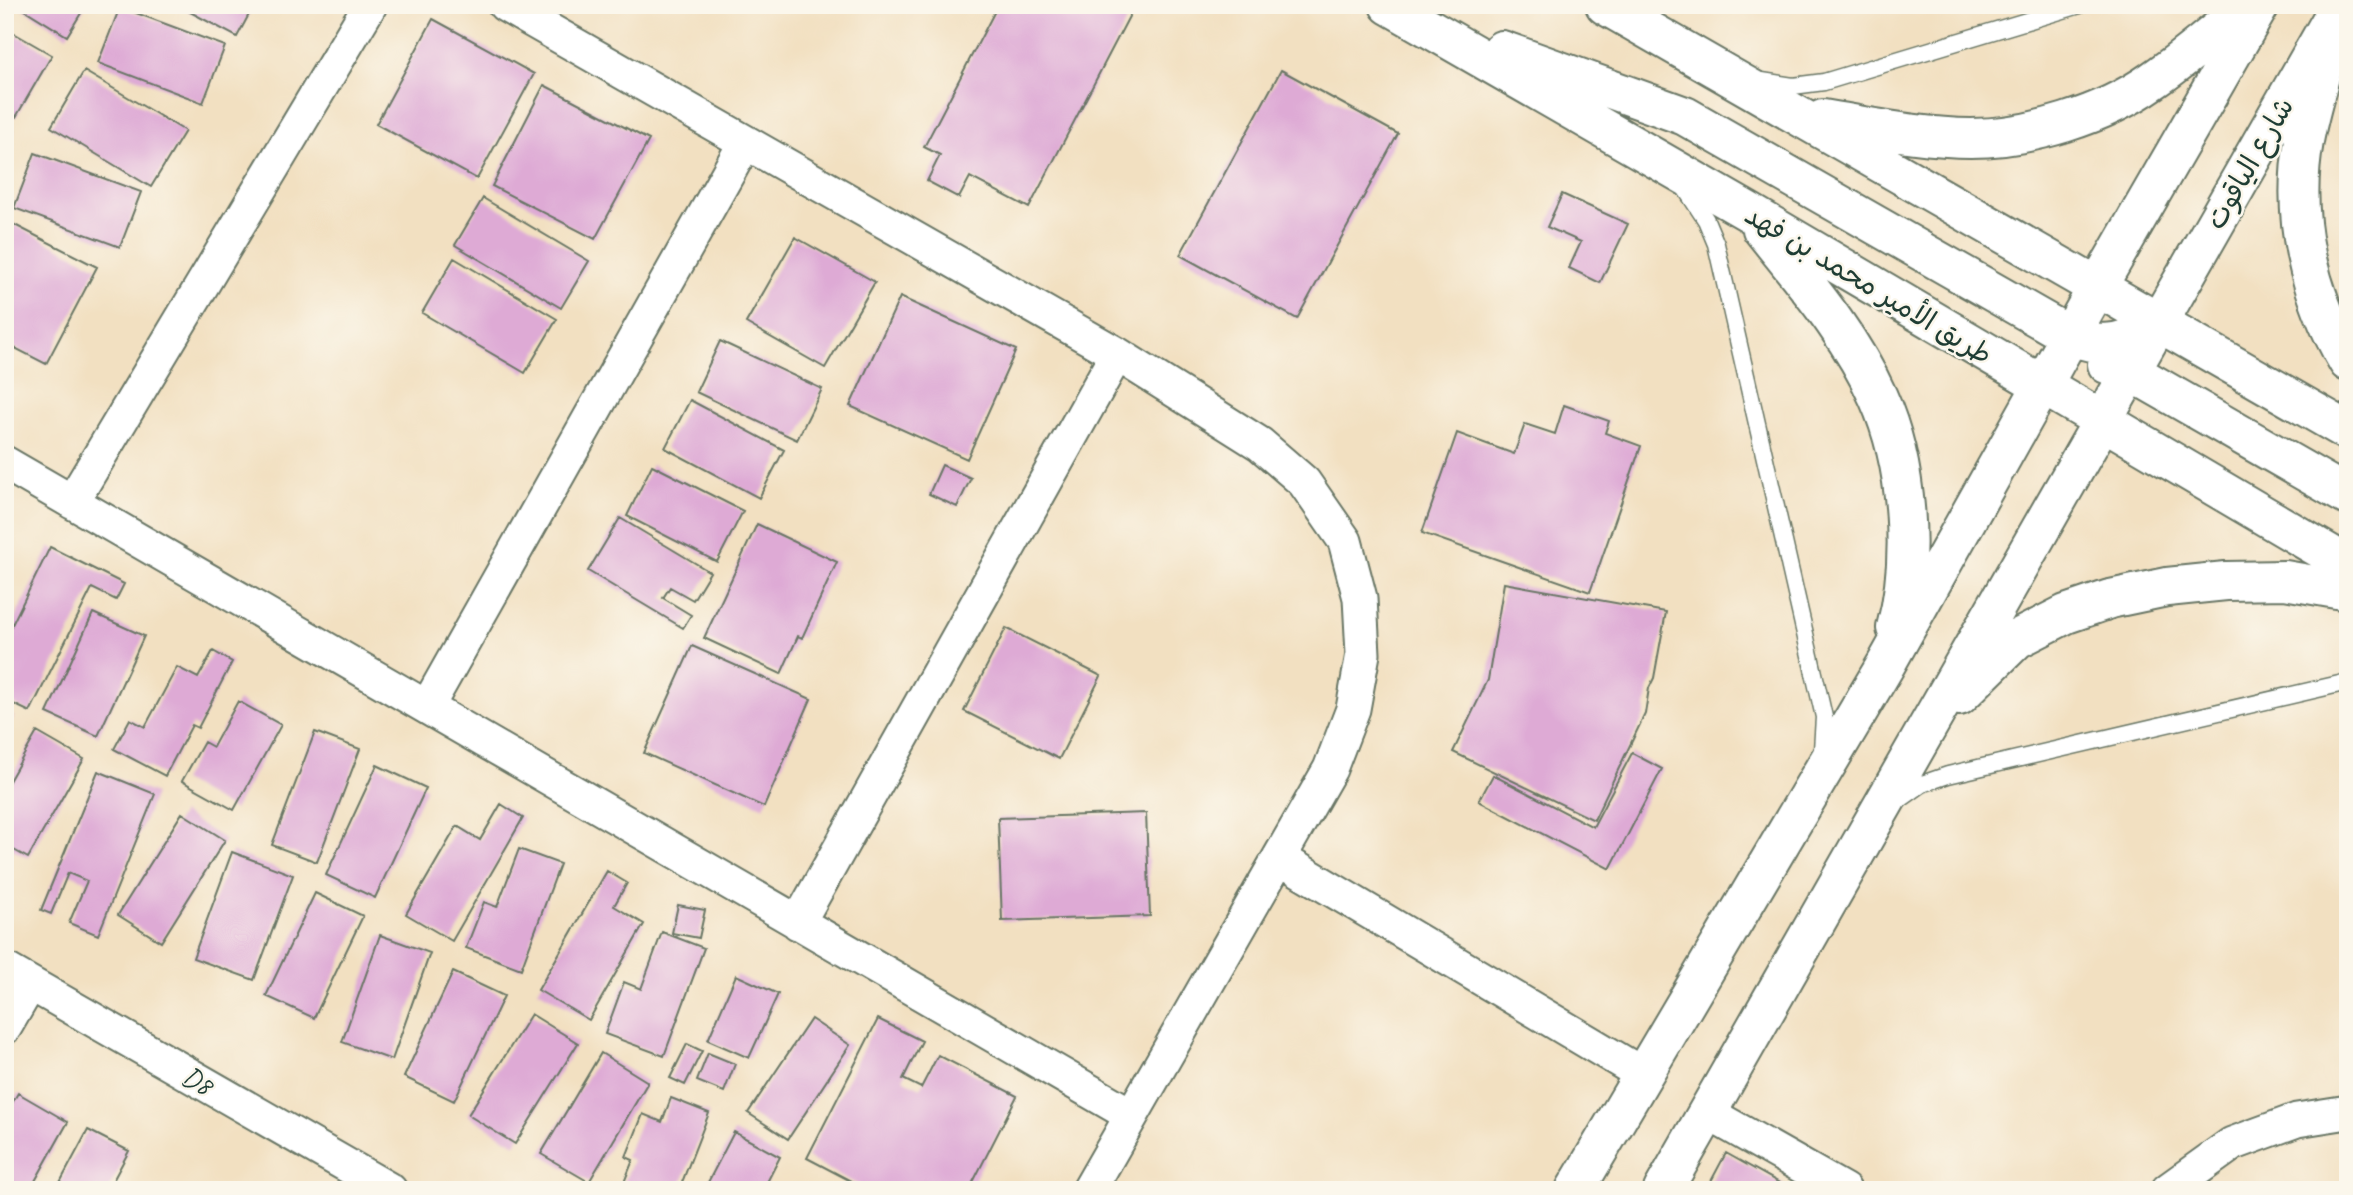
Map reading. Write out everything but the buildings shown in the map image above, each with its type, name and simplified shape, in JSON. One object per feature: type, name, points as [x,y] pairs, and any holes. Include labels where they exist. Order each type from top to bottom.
[{"type":"street","points":[[72,502],[370,5]]},
{"type":"street","points":[[505,5],[1117,354],[1260,444],[1304,482],[1345,541],[1360,598],[1363,654],[1353,709],[1330,769],[1089,1190]]},
{"type":"street","points":[[1605,5],[2348,431]]},
{"type":"street","points":[[1801,116],[1921,134],[1973,138],[2020,132],[2064,122],[2110,106],[2151,83],[2248,5]]},
{"type":"street","points":[[1663,1190],[2102,422],[2098,286],[2260,5]]},
{"type":"street","points":[[2339,7],[2304,140],[2299,189],[2302,233],[2312,280],[2329,330],[2348,362]]},
{"type":"street","name":"شارع الياقوت","points":[[2158,321],[2339,7]]},
{"type":"street","points":[[1396,10],[1685,116],[2348,496]]},
{"type":"street","name":"طريق الأمير محمد بن فهد","points":[[1396,10],[1747,211],[2348,565]]},
{"type":"street","points":[[427,707],[746,143]]},
{"type":"street","points":[[1747,211],[1827,311],[1853,351],[1878,397],[1894,447],[1904,497],[1907,544],[1903,601],[1885,666]]},
{"type":"street","points":[[1575,1190],[1885,666],[2041,386],[2098,353],[2142,334],[2158,321]]},
{"type":"street","points":[[798,923],[1117,354]]},
{"type":"street","points":[[5,463],[1131,1115]]},
{"type":"street","points":[[1925,729],[2017,639],[2066,614],[2110,599],[2167,587],[2226,581],[2285,580],[2348,591]]},
{"type":"street","points":[[1279,858],[1642,1074]]},
{"type":"street","points":[[5,1027],[18,977]]},
{"type":"street","name":"D8","points":[[18,977],[390,1190]]},
{"type":"street","points":[[2168,1190],[2232,1144],[2297,1120],[2348,1112]]},
{"type":"street","points":[[1709,1113],[1844,1190]]},
{"type":"lane","points":[[1720,70],[1760,81],[1793,86],[1824,82],[2080,5]]},
{"type":"lane","points":[[1665,164],[1706,220],[1719,258],[1824,717],[1821,759],[1810,792]]},
{"type":"lane","points":[[1870,827],[1901,798],[1922,784],[1948,775],[2348,682]]}]
